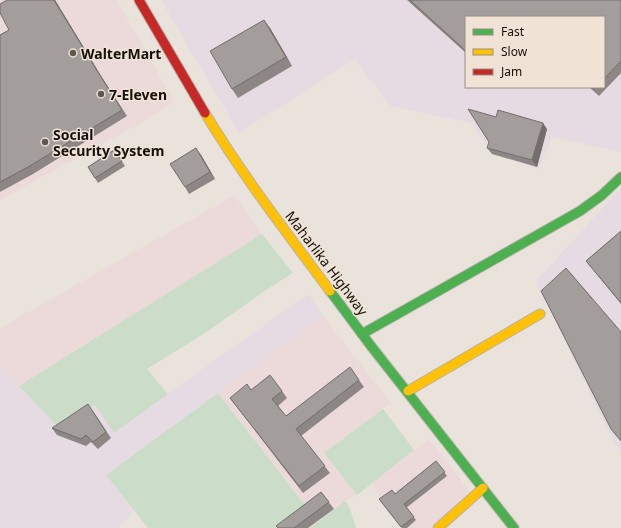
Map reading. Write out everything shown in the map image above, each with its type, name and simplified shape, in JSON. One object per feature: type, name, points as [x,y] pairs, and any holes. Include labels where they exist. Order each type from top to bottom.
[{"type":"main road","name":"Maharlika Highway","points":[[138,0],[216,132],[255,189],[362,334],[514,528]]},
{"type":"main road","points":[[362,334],[580,212],[602,196],[621,177]]},
{"type":"main road","points":[[408,392],[540,314]]},
{"type":"main road","points":[[438,528],[484,488]]},
{"type":"shaded area","name":"WalterMart","points":[[0,0],[4,0],[7,4],[13,0],[117,0],[174,102],[137,125],[0,200]]},
{"type":"shaded area","points":[[161,0],[621,0],[621,152],[552,137],[539,169],[492,154],[471,123],[390,106],[355,59],[239,133]]},
{"type":"shaded area","points":[[621,188],[621,455],[536,281]]},
{"type":"shaded area","points":[[234,195],[262,234],[19,386],[0,366],[0,328]]},
{"type":"shaded area","points":[[308,294],[323,316],[106,475],[134,511],[118,528],[0,528],[0,366],[60,429],[96,405],[114,432]]},
{"type":"shaded area","points":[[323,316],[391,403],[324,453],[357,495],[345,501],[310,528],[275,528],[305,504],[218,393]]},
{"type":"shaded area","points":[[429,439],[469,491],[431,528],[404,528],[371,483]]},
{"type":"green space","points":[[262,234],[293,273],[205,333],[147,369],[168,394],[114,433],[95,405],[60,429],[19,386]]},
{"type":"green space","points":[[218,393],[305,505],[275,528],[148,528],[106,475]]},
{"type":"green space","points":[[383,409],[414,450],[357,495],[324,453]]},
{"type":"green space","points":[[345,501],[349,506],[356,528],[310,528]]},
{"type":"building","points":[[7,0],[54,0],[122,110],[28,167],[0,182],[0,35],[9,30],[0,13],[0,4]]},
{"type":"building","points":[[410,0],[621,0],[621,61],[605,78],[605,16],[465,16],[465,50]]},
{"type":"building","points":[[264,20],[286,57],[232,89],[210,51]]},
{"type":"building","points":[[468,109],[496,117],[498,110],[543,123],[532,160],[487,148],[489,142]]},
{"type":"building","points":[[196,148],[210,172],[185,187],[170,164]]},
{"type":"building","points":[[114,150],[122,161],[95,178],[88,167]]},
{"type":"building","points":[[621,231],[621,303],[586,261]]},
{"type":"building","points":[[566,268],[621,332],[621,441],[611,429],[541,291]]},
{"type":"building","points":[[350,367],[359,380],[296,429],[325,466],[299,486],[230,398],[247,384],[251,390],[270,375],[282,391],[272,399],[286,416]]},
{"type":"building","points":[[88,404],[106,432],[93,442],[86,435],[81,439],[52,428]]},
{"type":"building","points":[[436,461],[445,472],[404,504],[414,517],[401,527],[379,499],[392,490],[395,494]]},
{"type":"building","points":[[321,492],[329,502],[294,528],[278,528],[276,526]]},
{"type":"traffic: fast","points":[[362,334],[580,211],[602,195],[621,177]]},
{"type":"traffic: fast","points":[[330,291],[371,346],[514,528]]},
{"type":"traffic: slow","points":[[205,113],[249,181],[330,291]]},
{"type":"traffic: slow","points":[[408,391],[540,314]]},
{"type":"traffic: slow","points":[[438,528],[483,488]]},
{"type":"traffic: jam","points":[[139,0],[205,113]]},
{"type":"place","name":"WalterMart","points":[[73,53]]},
{"type":"place","name":"7-Eleven","points":[[101,94]]},
{"type":"place","name":"Social Security System","points":[[45,142]]}]
